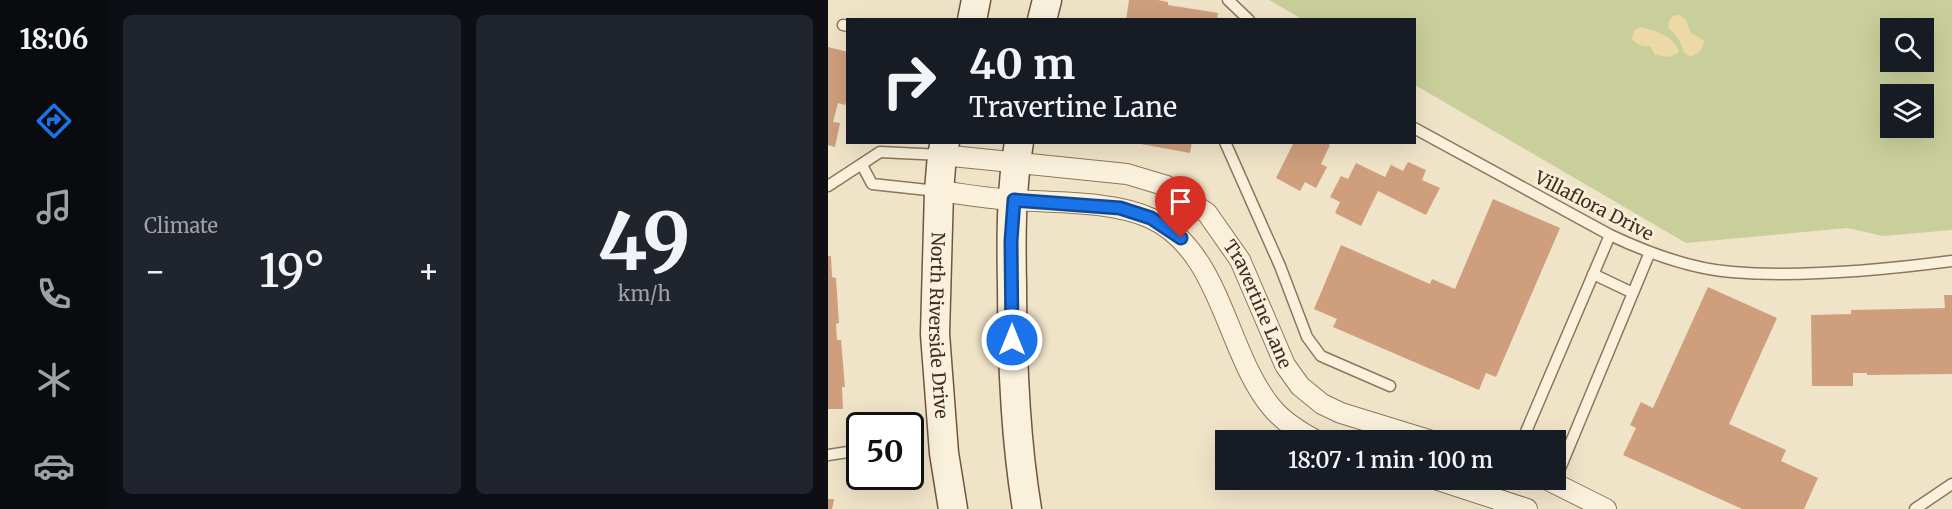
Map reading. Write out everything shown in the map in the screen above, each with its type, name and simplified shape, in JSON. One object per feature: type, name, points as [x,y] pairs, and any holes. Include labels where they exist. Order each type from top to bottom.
[{"type":"main road","points":[[972,18],[976,0]]},
{"type":"main road","points":[[1042,18],[1047,0]]},
{"type":"main road","name":"North Riverside Drive","points":[[943,149],[939,191],[935,334],[944,453],[953,509]]},
{"type":"main road","points":[[1017,153],[1011,241],[1012,340],[1027,509]]},
{"type":"street","name":"Travertine Lane","points":[[943,149],[1017,153],[1127,174],[1167,186],[1207,213],[1240,260],[1285,365],[1300,386],[1322,404],[1341,413],[1396,430]]},
{"type":"street","name":"Travertine Lane","points":[[939,191],[1014,200],[1120,208],[1151,218],[1181,238],[1208,277],[1254,382],[1273,410],[1298,430]]},
{"type":"street","points":[[1469,490],[1527,509]]},
{"type":"street","points":[[1566,490],[1605,509]]},
{"type":"lane","points":[[1228,0],[1247,18]]},
{"type":"lane","name":"Villaflora Drive","points":[[1416,129],[1610,235],[1680,262],[1731,272],[1789,274],[1899,268],[1952,261]]},
{"type":"lane","points":[[1226,144],[1280,266],[1307,337],[1321,356],[1390,386]]},
{"type":"lane","points":[[828,186],[861,165],[878,147],[943,149]]},
{"type":"lane","points":[[861,165],[872,184],[939,191]]},
{"type":"lane","points":[[1527,430],[1610,235]]},
{"type":"lane","points":[[1566,447],[1650,252]]},
{"type":"lane","points":[[1593,274],[1633,293]]},
{"type":"lane","points":[[828,455],[846,452]]},
{"type":"lane","points":[[1915,509],[1952,484]]},
{"type":"green space","points":[[1269,0],[1952,0],[1952,230],[1883,236],[1847,228],[1686,243],[1416,86],[1416,18],[1300,18]]},
{"type":"sand","points":[[1679,15],[1685,19],[1691,33],[1704,41],[1700,51],[1690,57],[1684,53],[1680,41],[1668,27],[1673,16]]},
{"type":"sand","points":[[1640,27],[1658,32],[1673,41],[1679,52],[1670,57],[1655,55],[1650,46],[1642,46],[1632,39],[1634,31]]},
{"type":"building","points":[[1129,0],[1158,0],[1168,2],[1168,5],[1218,13],[1217,18],[1126,18]]},
{"type":"building","points":[[828,47],[846,52],[846,102],[845,105],[838,103],[833,122],[840,123],[835,147],[828,145]]},
{"type":"building","points":[[1141,144],[1192,144],[1190,153]]},
{"type":"building","points":[[1293,144],[1330,145],[1321,164],[1327,167],[1316,188],[1305,182],[1300,191],[1276,178]]},
{"type":"building","points":[[1408,162],[1426,170],[1422,180],[1440,188],[1426,215],[1378,191],[1361,226],[1335,213],[1340,202],[1330,197],[1341,176],[1348,179],[1356,163],[1385,177],[1391,165],[1403,171]]},
{"type":"building","points":[[1493,199],[1560,228],[1496,377],[1486,373],[1479,390],[1333,327],[1337,319],[1314,309],[1341,245],[1430,284],[1432,279],[1455,289]]},
{"type":"building","points":[[828,256],[831,256],[832,277],[836,278],[839,323],[836,324],[837,340],[841,340],[845,387],[842,387],[843,409],[828,409]]},
{"type":"building","points":[[1708,287],[1777,318],[1729,424],[1786,450],[1781,461],[1818,478],[1804,509],[1742,509],[1623,455],[1636,428],[1630,425],[1641,402],[1653,408]]},
{"type":"building","points":[[1944,295],[1952,295],[1952,374],[1867,375],[1867,373],[1853,373],[1853,386],[1812,386],[1811,315],[1851,314],[1851,310],[1945,308]]},
{"type":"building","points":[[828,499],[834,499],[832,509],[828,509]]},
{"type":"route","points":[[1012,340],[1011,241],[1014,200],[1120,208],[1151,218],[1181,238]]}]
